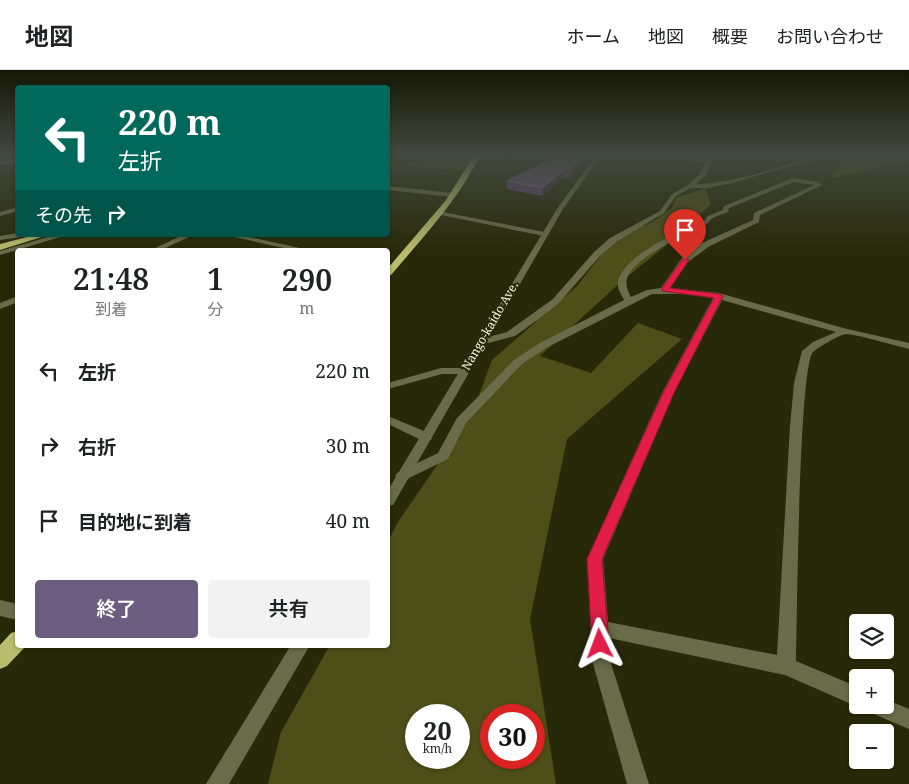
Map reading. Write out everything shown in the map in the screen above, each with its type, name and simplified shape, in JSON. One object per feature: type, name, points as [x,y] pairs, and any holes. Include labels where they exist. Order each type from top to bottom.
[{"type":"highway","points":[[390,270],[460,187]]},
{"type":"highway","points":[[0,243],[22,237]]},
{"type":"highway","points":[[0,247],[37,237]]},
{"type":"highway","points":[[0,659],[15,643]]},
{"type":"street","name":"Nango-kaido Ave.","points":[[390,497],[480,342],[573,187]]},
{"type":"street","points":[[480,342],[511,334],[537,316],[556,301],[597,254],[612,240],[662,212],[674,195],[688,187]]},
{"type":"street","points":[[630,301],[622,290],[621,285],[630,266],[658,248],[706,222],[710,217],[726,211],[726,207],[775,187]]},
{"type":"street","points":[[664,290],[685,260],[705,245],[757,221],[756,214],[814,187]]},
{"type":"street","points":[[390,188],[452,196]]},
{"type":"street","points":[[0,214],[15,210]]},
{"type":"street","points":[[438,213],[544,234]]},
{"type":"street","points":[[0,238],[15,236]]},
{"type":"street","points":[[18,248],[56,237]]},
{"type":"street","points":[[160,248],[184,237]]},
{"type":"street","points":[[239,237],[295,248]]},
{"type":"street","points":[[0,253],[15,249]]},
{"type":"street","points":[[402,476],[443,456],[461,421],[518,362],[542,346],[650,292],[664,290],[719,296],[845,331],[909,346]]},
{"type":"street","points":[[638,784],[601,660],[594,559],[668,393],[719,296]]},
{"type":"street","points":[[0,306],[15,300]]},
{"type":"street","points":[[786,666],[800,383],[806,353],[817,344],[845,331]]},
{"type":"street","points":[[390,385],[441,371],[464,371]]},
{"type":"street","points":[[390,421],[426,437]]},
{"type":"street","points":[[0,608],[15,611]]},
{"type":"street","points":[[599,628],[786,666],[849,693]]},
{"type":"street","points":[[216,784],[299,648]]},
{"type":"street","points":[[894,713],[909,719]]},
{"type":"shaded area","points":[[705,188],[711,204],[670,242],[623,280],[540,356],[591,373],[638,323],[682,339],[567,439],[530,619],[543,704],[480,704],[480,769],[545,769],[545,714],[556,784],[268,784],[281,732],[328,648],[390,648],[390,537],[398,522],[472,414],[492,360],[577,286],[602,254],[623,235],[654,221],[672,208],[676,198]]},
{"type":"route","points":[[600,644],[594,559],[668,393],[719,296],[664,290],[685,260]]}]
